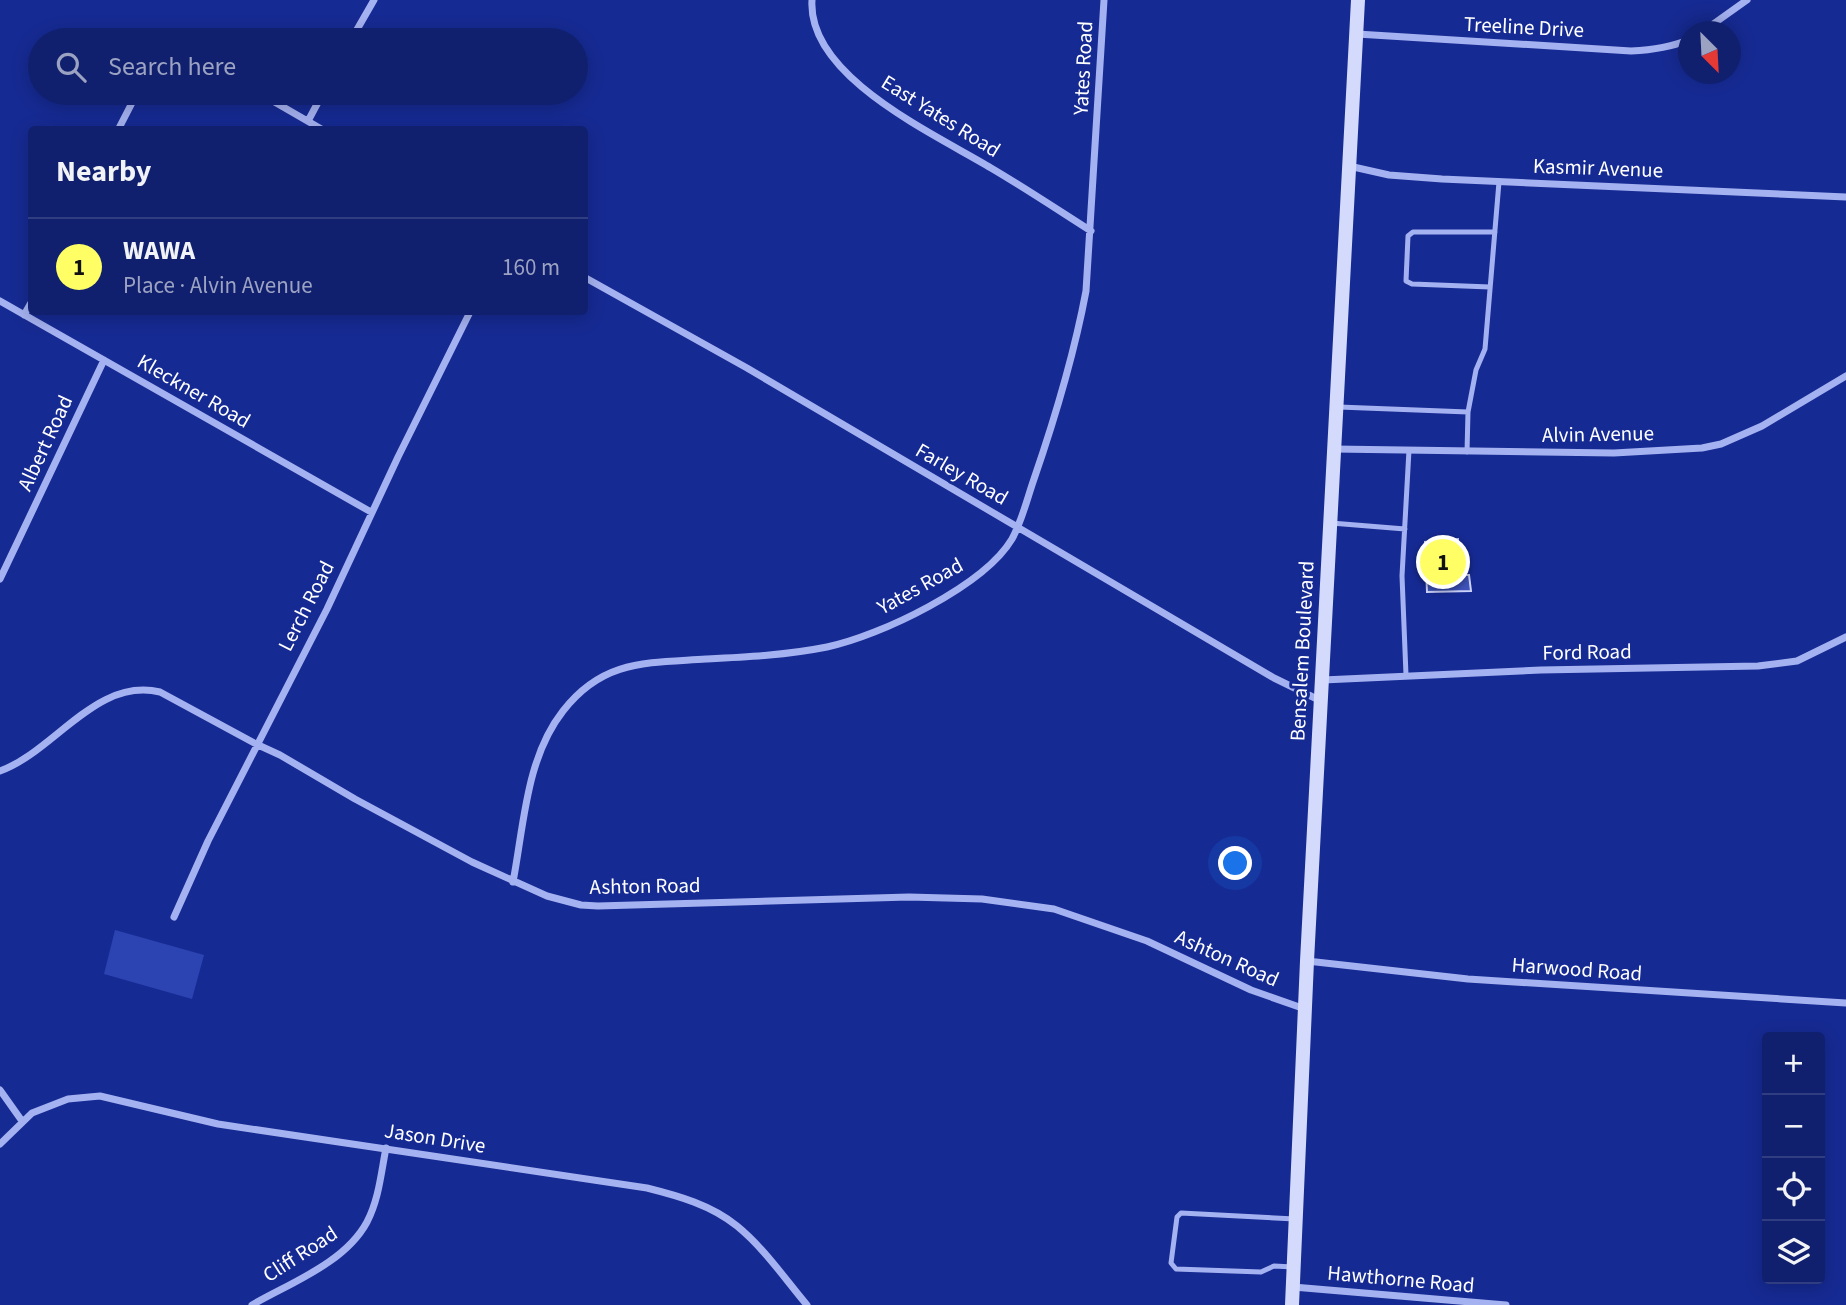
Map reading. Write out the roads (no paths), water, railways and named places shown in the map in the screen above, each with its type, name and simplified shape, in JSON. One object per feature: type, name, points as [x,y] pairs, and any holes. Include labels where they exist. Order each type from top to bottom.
[{"type":"main road","name":"Bensalem Boulevard","points":[[1292,1305],[1307,961],[1358,0]]},
{"type":"street","points":[[358,28],[374,0]]},
{"type":"street","name":"East Yates Road","points":[[812,0],[811,12],[816,32],[839,66],[855,82],[895,110],[1091,231]]},
{"type":"street","name":"Yates Road","points":[[513,882],[533,776],[541,748],[563,710],[594,682],[610,672],[636,663],[788,653],[853,639],[929,606],[960,587],[985,569],[1011,540],[1045,446],[1077,337],[1087,290],[1104,0]]},
{"type":"street","points":[[1717,21],[1747,0]]},
{"type":"street","name":"Treeline Drive","points":[[1356,34],[1631,51],[1678,45]]},
{"type":"street","points":[[120,126],[131,105]]},
{"type":"street","points":[[280,105],[316,126]]},
{"type":"street","points":[[308,121],[317,105]]},
{"type":"street","name":"Kasmir Avenue","points":[[1349,166],[1389,175],[1846,197]]},
{"type":"street","name":"Farley Road","points":[[588,279],[747,368],[1274,678],[1321,701]]},
{"type":"street","name":"Kleckner Road","points":[[0,301],[371,512]]},
{"type":"street","points":[[24,315],[28,308]]},
{"type":"street","name":"Lerch Road","points":[[174,917],[256,744],[327,609],[371,512],[469,315]]},
{"type":"street","name":"Albert Road","points":[[0,579],[104,360]]},
{"type":"street","name":"Alvin Avenue","points":[[1334,449],[1614,453],[1702,448],[1721,444],[1762,426],[1846,376]]},
{"type":"street","name":"Ford Road","points":[[1322,680],[1541,670],[1758,666],[1797,661],[1846,637]]},
{"type":"street","name":"Ashton Road","points":[[0,771],[29,757],[104,700],[136,689],[160,692],[280,755],[355,799],[513,882],[547,896],[581,905],[923,897],[982,899],[1054,909],[1147,941],[1251,990],[1305,1009]]},
{"type":"street","name":"Harwood Road","points":[[1307,961],[1468,979],[1846,1003]]},
{"type":"street","points":[[0,1090],[22,1121]]},
{"type":"street","name":"Jason Drive","points":[[0,1144],[32,1113],[52,1103],[100,1096],[218,1124],[647,1188],[685,1198],[737,1225],[807,1305]]},
{"type":"street","name":"Cliff Road","points":[[252,1305],[318,1268],[355,1240],[373,1207],[386,1148]]},
{"type":"street","name":"Hawthorne Road","points":[[1293,1287],[1506,1305]]},
{"type":"lane","points":[[1467,452],[1468,412],[1476,370],[1485,349],[1499,181]]},
{"type":"lane","points":[[1490,288],[1412,284],[1406,281],[1408,236],[1413,232],[1495,232]]},
{"type":"lane","points":[[1336,407],[1468,412]]},
{"type":"lane","points":[[1406,675],[1402,576],[1409,450]]},
{"type":"lane","points":[[1330,523],[1405,529]]},
{"type":"lane","points":[[1294,1267],[1274,1266],[1261,1272],[1248,1272],[1176,1269],[1171,1263],[1177,1217],[1181,1213],[1296,1219]]},
{"type":"place","name":"WAWA","points":[[1443,562]]}]
